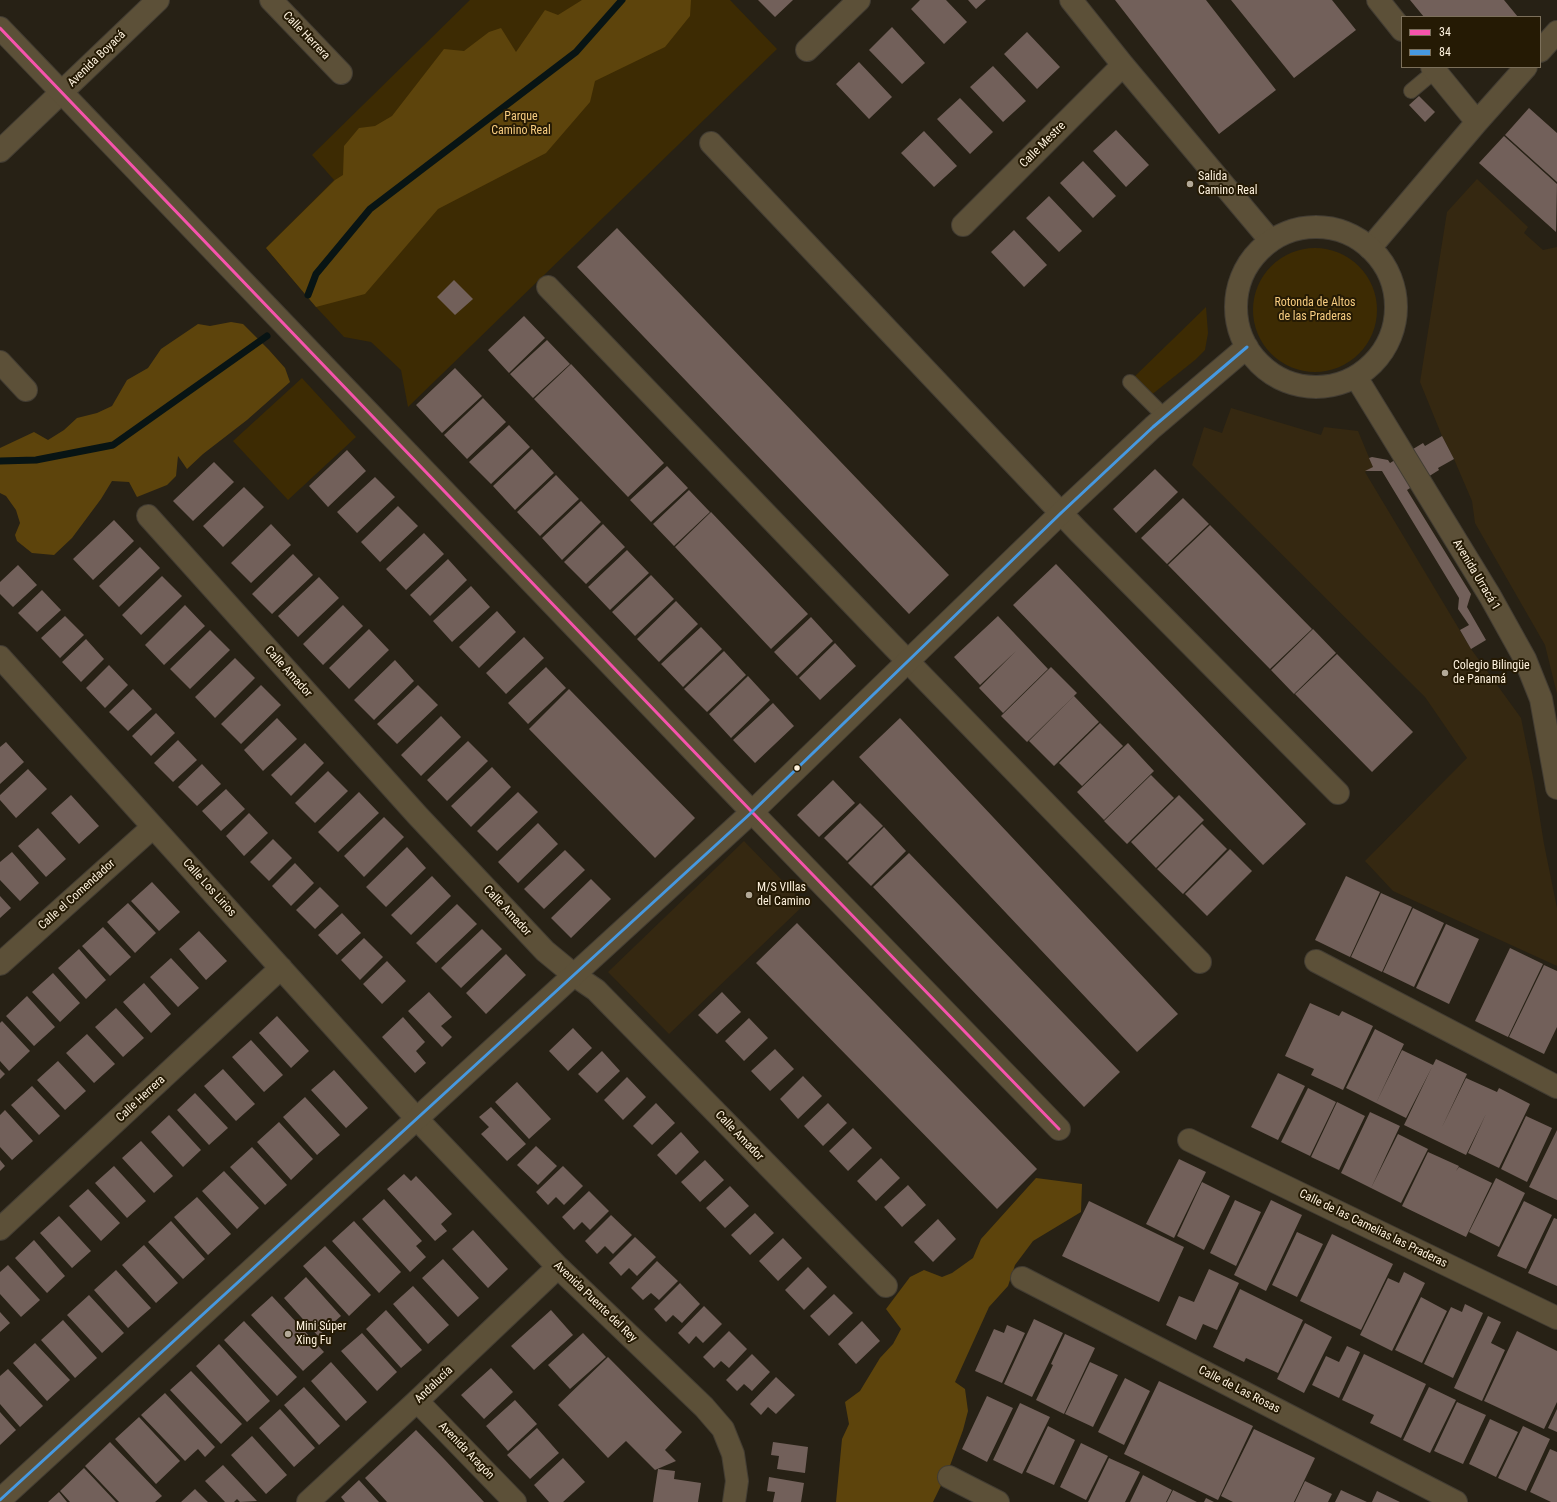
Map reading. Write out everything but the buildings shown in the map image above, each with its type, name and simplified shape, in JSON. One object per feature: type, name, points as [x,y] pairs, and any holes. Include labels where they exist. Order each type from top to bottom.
[{"type":"street","name":"Avenida Boyacá","points":[[0,151],[158,0]]},
{"type":"street","name":"Calle Herrera","points":[[271,0],[341,73]]},
{"type":"street","points":[[807,50],[859,0]]},
{"type":"street","points":[[1071,0],[1123,65],[1270,240]]},
{"type":"street","points":[[1378,0],[1401,29]]},
{"type":"street","points":[[0,28],[752,812],[1059,1129]]},
{"type":"street","points":[[1541,50],[1557,32]]},
{"type":"street","name":"Calle Mestre","points":[[963,225],[1123,65]]},
{"type":"street","points":[[1370,248],[1525,68]]},
{"type":"street","points":[[1433,69],[1477,122]]},
{"type":"street","points":[[711,143],[1061,514],[1338,793]]},
{"type":"street","points":[[1311,226],[1333,228],[1347,233],[1354,236],[1370,248],[1386,268],[1395,292],[1396,317],[1389,341],[1375,361],[1356,377],[1333,385],[1308,387],[1283,380],[1263,367],[1247,347],[1237,319],[1236,301],[1241,278],[1253,257],[1270,240],[1290,231],[1311,226]]},
{"type":"street","points":[[548,287],[908,662],[1200,962]]},
{"type":"street","points":[[0,1500],[752,812],[1061,514],[1165,416],[1247,347]]},
{"type":"street","points":[[0,362],[26,390]]},
{"type":"street","name":"Avenida Urracá 1","points":[[1356,377],[1490,596],[1525,658],[1541,699],[1557,788]]},
{"type":"street","name":"Calle Amador","points":[[148,516],[423,821],[545,951],[574,975],[596,990],[886,1286]]},
{"type":"street","name":"Calle Los Lirios","points":[[0,657],[417,1119]]},
{"type":"street","name":"Calle el Comendador","points":[[0,964],[153,827]]},
{"type":"street","points":[[1316,961],[1557,1087]]},
{"type":"street","name":"Calle Herrera","points":[[0,1229],[281,968]]},
{"type":"street","name":"Avenida Puente del Rey","points":[[417,1119],[558,1266],[704,1407],[723,1429],[733,1454],[737,1481],[734,1502]]},
{"type":"street","name":"Calle de las Camelias las Praderas","points":[[1189,1140],[1557,1318]]},
{"type":"street","name":"Andalucía","points":[[308,1502],[417,1401],[558,1266]]},
{"type":"street","name":"Calle de Las Rosas","points":[[1022,1278],[1456,1502]]},
{"type":"street","name":"Avenida Aragón","points":[[417,1401],[515,1502]]},
{"type":"street","points":[[949,1477],[998,1502]]},
{"type":"lane","points":[[1411,91],[1433,69]]},
{"type":"lane","points":[[1130,382],[1165,416]]},
{"type":"shaded area","name":"Colegio Bilingüe de Panamá","points":[[1477,179],[1528,227],[1524,233],[1543,250],[1557,247],[1557,694],[1545,645],[1475,523],[1472,501],[1454,459],[1442,436],[1420,382],[1447,212]]},
{"type":"shaded area","name":"Colegio Bilingüe de Panamá","points":[[1231,408],[1321,435],[1324,427],[1358,431],[1373,467],[1365,472],[1471,649],[1521,718],[1557,908],[1557,966],[1393,891],[1365,861],[1467,758],[1425,697],[1192,465],[1204,427],[1222,433]]},
{"type":"shaded area","points":[[744,841],[805,904],[669,1034],[608,972]]},
{"type":"green space","name":"Parque Camino Real","points":[[470,0],[730,0],[777,49],[408,407],[401,370],[371,342],[344,337],[316,307],[266,248],[334,180],[312,155]]},
{"type":"green space","points":[[582,0],[691,0],[690,16],[665,47],[595,81],[590,102],[546,153],[438,209],[365,294],[316,307],[266,248],[335,180],[343,175],[344,146],[359,128],[375,126],[392,116],[444,49],[464,51],[489,32],[501,28],[516,52],[545,10],[558,15]]},
{"type":"green space","name":"Rotonda de Altos de las Praderas","points":[[1315,248],[1339,253],[1359,266],[1372,286],[1377,310],[1372,334],[1359,354],[1339,367],[1315,372],[1291,367],[1271,354],[1258,334],[1253,310],[1258,286],[1271,266],[1291,253]]},
{"type":"green space","points":[[1206,307],[1208,333],[1205,350],[1195,360],[1150,396],[1133,378]]},
{"type":"green space","points":[[231,322],[243,324],[269,350],[285,368],[290,382],[247,420],[203,454],[187,469],[178,456],[176,476],[167,485],[137,497],[129,482],[112,481],[101,499],[72,538],[54,555],[32,553],[17,541],[15,535],[20,523],[16,510],[6,496],[0,493],[0,448],[34,432],[48,440],[64,430],[77,418],[97,413],[112,406],[127,380],[148,368],[161,349],[198,324],[210,326]]},
{"type":"green space","points":[[302,378],[356,437],[288,500],[233,441]]},
{"type":"green space","points":[[1036,1178],[1082,1184],[1081,1212],[1033,1241],[1015,1265],[1008,1286],[989,1307],[955,1382],[965,1389],[968,1411],[963,1430],[948,1471],[933,1502],[836,1502],[842,1439],[849,1424],[845,1402],[860,1391],[880,1358],[893,1344],[901,1329],[886,1309],[910,1277],[924,1270],[942,1277],[952,1273],[973,1258],[981,1239]]},
{"type":"waterway","points":[[308,295],[316,274],[370,209],[576,52],[622,0]]},
{"type":"waterway","points":[[0,461],[36,460],[113,445],[267,336]]},
{"type":"transit line","name":"34","points":[[0,28],[752,812],[1059,1129]]},
{"type":"transit line","name":"84","points":[[0,1500],[752,812],[1061,513],[1153,427],[1247,347]]},
{"type":"place","name":"Salida Camino Real","points":[[1190,184]]},
{"type":"place","name":"Colegio Bilingüe de Panamá","points":[[1445,673]]},
{"type":"place","name":"M/S VIllas del Camino","points":[[749,895]]},
{"type":"place","name":"Mini Súper Xing Fu","points":[[288,1334]]}]
